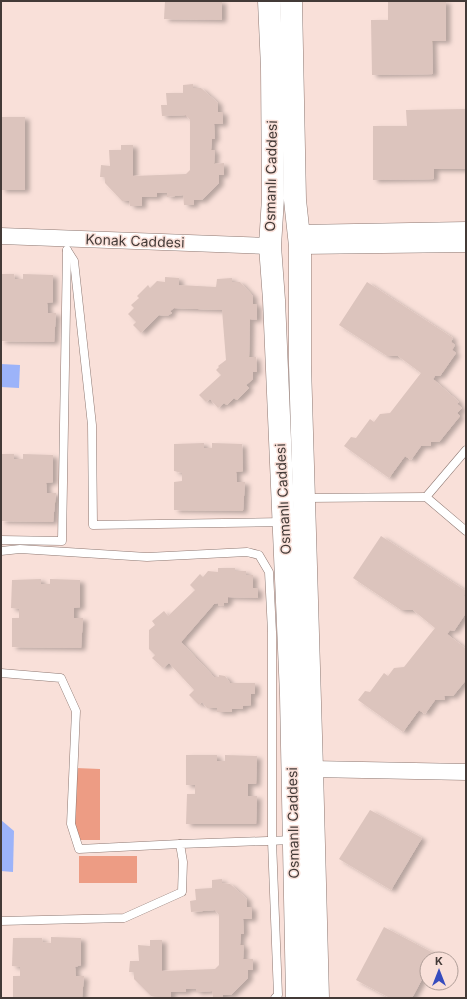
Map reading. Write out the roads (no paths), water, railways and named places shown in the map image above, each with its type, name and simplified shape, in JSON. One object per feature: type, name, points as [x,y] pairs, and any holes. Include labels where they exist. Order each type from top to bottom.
[{"type":"main road","name":"Osmanlı Caddesi","points":[[269,1],[272,68],[274,198],[270,246],[274,300],[291,695],[297,998]]},
{"type":"main road","name":"Osmanlı Caddesi","points":[[291,1],[295,200],[300,240],[300,365],[318,998]]},
{"type":"main road","points":[[285,228],[300,240],[288,261],[281,262],[270,246],[285,228]]},
{"type":"street","points":[[300,240],[466,230]]},
{"type":"street","name":"Konak Caddesi","points":[[1,236],[67,244],[270,246]]},
{"type":"street","points":[[300,240],[466,244]]},
{"type":"street","name":"Osmanlı Caddesi","points":[[312,768],[466,772]]},
{"type":"lane","points":[[67,244],[74,261],[92,425],[93,525],[284,522]]},
{"type":"lane","points":[[1,540],[62,541],[67,244]]},
{"type":"lane","points":[[426,497],[466,450]]},
{"type":"lane","points":[[304,498],[426,497],[466,531]]},
{"type":"lane","points":[[1,551],[20,549],[147,557],[247,552],[259,555],[269,572],[272,632],[272,841],[278,995],[275,998]]},
{"type":"lane","points":[[1,673],[61,678],[73,704],[76,711],[71,824],[79,850],[180,844],[293,840]]},
{"type":"lane","points":[[1,921],[124,918],[132,915],[182,892],[183,862],[180,844]]},
{"type":"water","points":[[1,364],[20,365],[19,388],[1,387]]},
{"type":"water","points":[[1,820],[14,831],[13,872],[1,871]]}]
